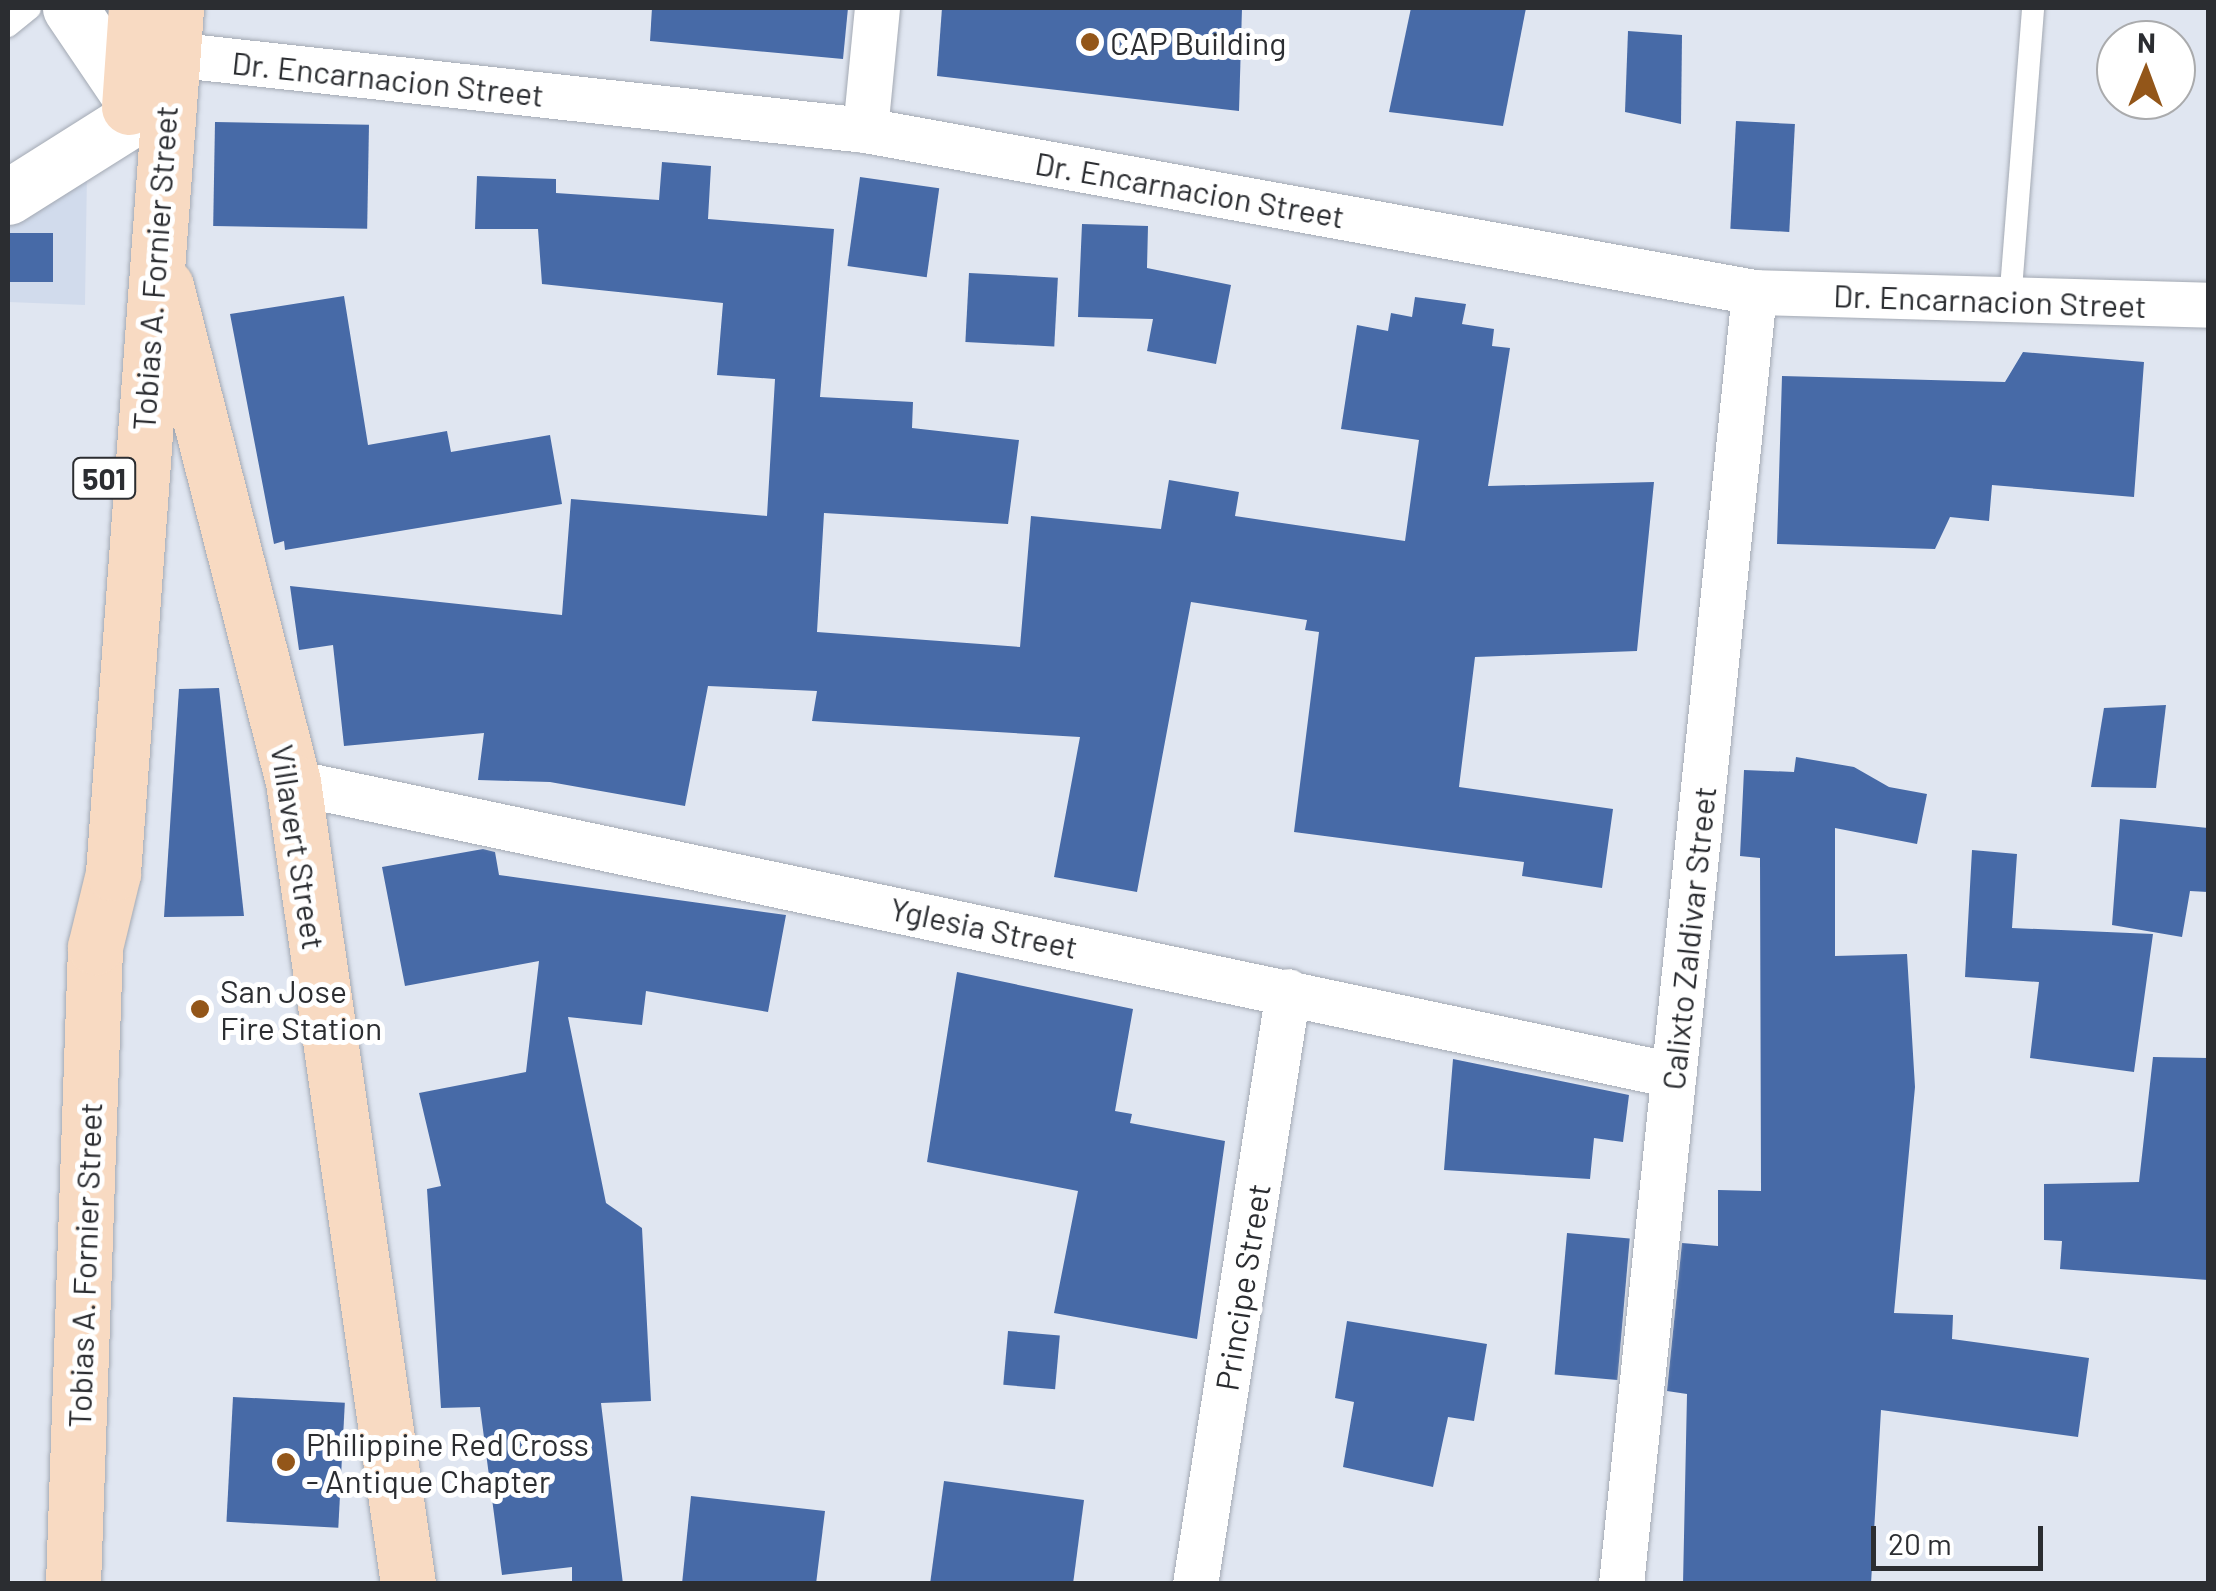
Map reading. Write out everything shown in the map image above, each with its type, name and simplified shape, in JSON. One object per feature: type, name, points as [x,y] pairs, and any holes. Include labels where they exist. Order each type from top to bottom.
[{"type":"main road","name":"Tobias A. Fornier Street","points":[[95,947],[77,862],[136,8]]},
{"type":"main road","name":"Tobias A. Fornier Street","points":[[72,1584],[95,947],[113,873],[154,239],[173,31]]},
{"type":"main road","name":"Villavert Street","points":[[154,239],[293,782],[408,1584]]},
{"type":"street","points":[[8,197],[129,110],[70,8]]},
{"type":"street","points":[[865,130],[877,8]]},
{"type":"street","name":"Dr. Encarnacion Street","points":[[173,31],[865,130],[1754,292],[2208,305]]},
{"type":"street","name":"Calixto Zaldivar Street","points":[[1621,1584],[1754,292]]},
{"type":"street","name":"Yglesia Street","points":[[293,782],[1674,1075]]},
{"type":"street","name":"Principe Street","points":[[1195,1584],[1288,992]]},
{"type":"lane","points":[[8,26],[30,8]]},
{"type":"lane","points":[[2010,302],[2033,8]]},
{"type":"shaded area","points":[[87,174],[85,305],[8,302],[8,208]]},
{"type":"building","points":[[652,8],[848,8],[843,59],[650,41]]},
{"type":"building","name":"CAP Building","points":[[942,8],[1242,8],[1239,111],[937,76]]},
{"type":"building","points":[[1411,8],[1526,8],[1503,126],[1389,112]]},
{"type":"building","points":[[1628,31],[1682,35],[1681,124],[1625,112]]},
{"type":"building","points":[[1736,121],[1795,124],[1789,232],[1730,229]]},
{"type":"building","points":[[215,122],[369,125],[367,229],[213,226]]},
{"type":"building","points":[[662,162],[711,166],[708,219],[834,229],[820,397],[913,402],[912,428],[1019,440],[1008,524],[824,513],[817,632],[1020,647],[1031,516],[1161,529],[1169,480],[1239,492],[1235,516],[1405,541],[1419,440],[1341,429],[1357,325],[1388,331],[1391,313],[1412,317],[1415,297],[1466,304],[1462,324],[1494,329],[1492,346],[1510,348],[1488,486],[1654,482],[1637,651],[1475,657],[1459,787],[1613,809],[1602,888],[1522,876],[1524,862],[1294,832],[1319,632],[1305,630],[1307,620],[1191,602],[1137,892],[1054,877],[1080,737],[812,721],[817,691],[708,686],[685,806],[550,782],[478,780],[484,733],[344,746],[333,645],[299,650],[290,586],[562,615],[571,499],[767,516],[775,379],[717,375],[723,303],[542,284],[538,229],[475,229],[477,176],[556,179],[556,193],[659,200]]},
{"type":"building","points":[[860,177],[939,188],[927,277],[847,266]]},
{"type":"building","points":[[1082,224],[1148,226],[1147,268],[1231,285],[1216,364],[1147,351],[1153,319],[1078,317]]},
{"type":"building","points":[[8,233],[53,233],[53,282],[8,282]]},
{"type":"building","points":[[969,273],[1058,278],[1054,347],[965,342]]},
{"type":"building","points":[[344,296],[368,445],[447,431],[451,452],[550,435],[562,504],[285,550],[284,541],[274,544],[230,314]]},
{"type":"building","points":[[2023,352],[2144,362],[2134,497],[1992,485],[1989,521],[1950,517],[1935,549],[1777,544],[1782,376],[2005,382]]},
{"type":"building","points":[[219,688],[244,916],[164,917],[179,689]]},
{"type":"building","points":[[2166,705],[2156,788],[2091,787],[2104,708]]},
{"type":"building","points":[[1796,757],[1854,767],[1889,787],[1927,794],[1917,844],[1835,828],[1835,956],[1907,954],[1915,1087],[1894,1313],[1953,1315],[1952,1339],[2089,1358],[2078,1437],[1881,1410],[1871,1584],[1683,1584],[1687,1394],[1667,1391],[1682,1243],[1718,1246],[1718,1190],[1761,1191],[1760,858],[1740,856],[1744,770],[1794,772]]},
{"type":"building","points":[[2120,819],[2208,828],[2208,892],[2190,891],[2182,937],[2112,925]]},
{"type":"building","points":[[483,849],[495,852],[499,875],[786,915],[768,1012],[646,991],[642,1025],[568,1017],[606,1203],[642,1228],[651,1401],[601,1403],[623,1584],[572,1584],[572,1567],[502,1575],[480,1407],[441,1408],[427,1189],[441,1186],[419,1093],[526,1072],[539,961],[405,986],[382,867]]},
{"type":"building","points":[[1972,850],[2017,854],[2012,928],[2153,934],[2134,1072],[2030,1058],[2039,982],[1965,977]]},
{"type":"building","points":[[957,972],[1133,1009],[1115,1111],[1132,1114],[1130,1123],[1225,1141],[1197,1339],[1054,1313],[1078,1191],[927,1162]]},
{"type":"building","points":[[2153,1057],[2208,1058],[2208,1280],[2060,1269],[2062,1241],[2044,1240],[2044,1184],[2139,1182]]},
{"type":"building","points":[[1453,1059],[1629,1095],[1623,1142],[1594,1138],[1590,1179],[1444,1170]]},
{"type":"building","points":[[1567,1233],[1630,1238],[1617,1380],[1555,1374]]},
{"type":"building","points":[[1347,1321],[1487,1344],[1474,1421],[1448,1417],[1433,1487],[1343,1467],[1354,1402],[1335,1398]]},
{"type":"building","points":[[1008,1331],[1060,1336],[1055,1389],[1003,1385]]},
{"type":"building","name":"Philippine Red Cross - Antique Chapter","points":[[233,1397],[345,1403],[338,1528],[226,1522]]},
{"type":"building","points":[[944,1481],[1084,1500],[1073,1584],[930,1584]]},
{"type":"building","points":[[691,1496],[825,1511],[816,1584],[682,1584]]},
{"type":"place","name":"CAP Building","points":[[1090,42]]},
{"type":"place","name":"San Jose Fire Station","points":[[200,1009]]},
{"type":"place","name":"Philippine Red Cross - Antique Chapter","points":[[286,1462]]}]
